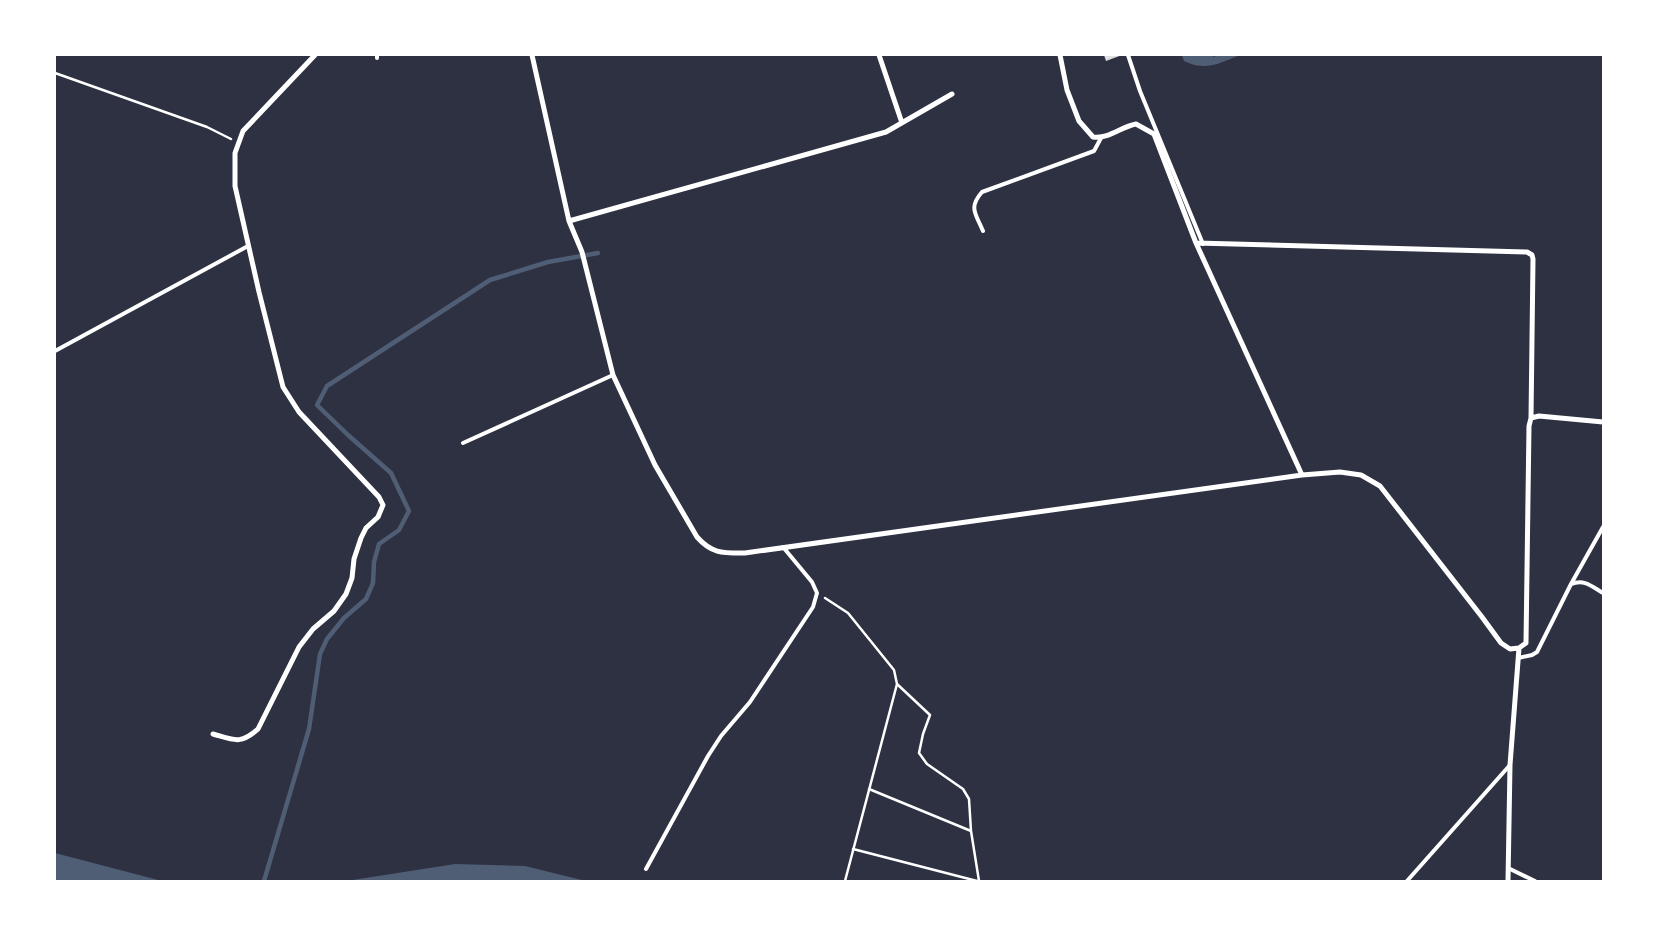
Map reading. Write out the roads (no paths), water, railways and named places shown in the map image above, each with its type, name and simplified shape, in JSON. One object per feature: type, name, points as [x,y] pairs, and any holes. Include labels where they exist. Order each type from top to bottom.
[{"type":"street","points":[[213,734],[236,740],[248,738],[258,729],[299,647],[313,629],[334,610],[346,594],[352,578],[354,559],[360,538],[366,528],[378,517],[383,505],[379,497],[299,412],[282,387],[235,186],[235,153],[243,131],[315,55]]},
{"type":"street","points":[[532,55],[569,220],[582,252],[613,375],[654,465],[697,537],[705,546],[720,553],[744,553],[1302,475],[1340,472],[1361,475],[1380,486],[1502,644],[1510,649],[1519,648],[1526,643],[1529,426],[1532,418],[1532,255],[1527,252],[1196,244]]},
{"type":"street","points":[[879,55],[902,123]]},
{"type":"street","points":[[1060,55],[1067,90],[1079,121],[1093,137],[1104,138],[1126,126],[1136,124],[1154,134],[1196,244],[1302,475]]},
{"type":"street","points":[[569,220],[886,132],[952,94]]},
{"type":"street","points":[[1532,418],[1539,416],[1603,422]]},
{"type":"street","points":[[1508,881],[1510,765],[1519,648]]},
{"type":"lane","points":[[1128,55],[1140,91],[1203,244]]},
{"type":"lane","points":[[983,231],[973,209],[975,199],[982,192],[1094,151],[1101,138]]},
{"type":"lane","points":[[55,351],[248,246]]},
{"type":"lane","points":[[463,443],[613,375]]},
{"type":"lane","points":[[1518,658],[1537,652],[1571,584],[1603,528]]},
{"type":"lane","points":[[646,869],[708,756],[722,736],[736,721],[813,607],[817,593],[812,582],[783,547]]},
{"type":"lane","points":[[1571,584],[1579,581],[1585,582],[1603,593]]},
{"type":"lane","points":[[1407,881],[1510,765]]},
{"type":"lane","points":[[1508,868],[1535,881]]},
{"type":"water","points":[[1182,55],[1212,55],[1214,57],[1217,55],[1240,55],[1213,65],[1199,66],[1184,61]]},
{"type":"water","points":[[55,853],[162,881],[55,881]]},
{"type":"water","points":[[455,864],[525,866],[586,881],[346,881]]},
{"type":"waterway","points":[[264,881],[309,729],[320,654],[327,639],[344,618],[366,599],[373,583],[374,562],[379,544],[399,530],[409,511],[391,473],[317,405],[327,386],[490,280],[548,262],[598,253]]}]
